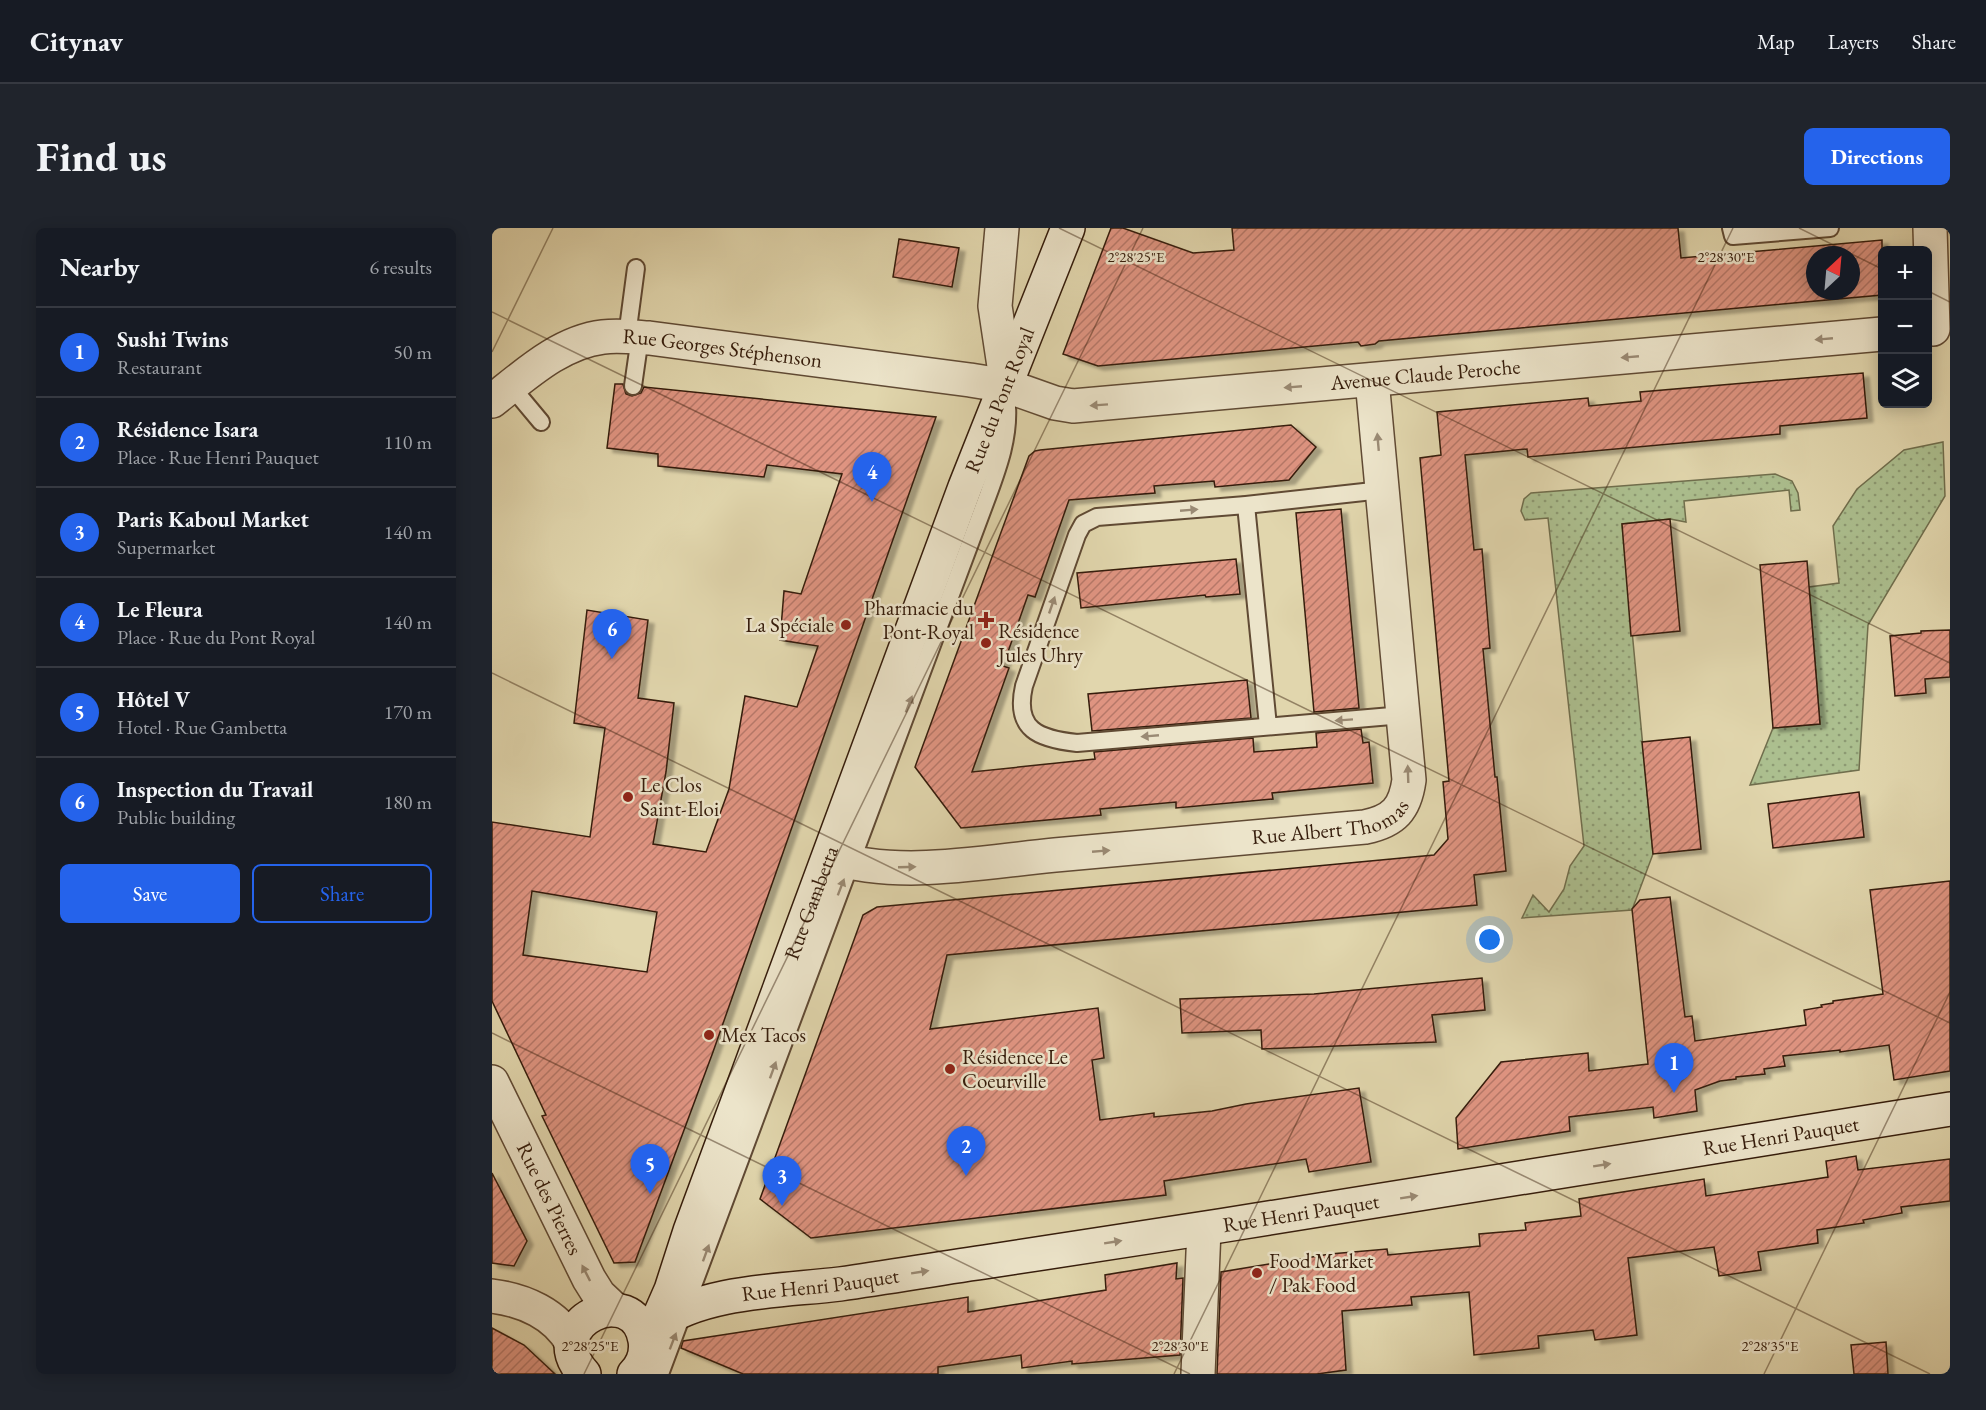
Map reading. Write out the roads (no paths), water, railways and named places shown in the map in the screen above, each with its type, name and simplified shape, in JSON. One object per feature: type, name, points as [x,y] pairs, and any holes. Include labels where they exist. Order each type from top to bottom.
[{"type":"street","points":[[1002,228],[995,306],[1006,386]]},
{"type":"street","name":"Rue du Pont Royal","points":[[933,573],[1068,228]]},
{"type":"street","points":[[1930,228],[1937,329]]},
{"type":"street","name":"Avenue Claude Peroche","points":[[970,380],[1006,386],[1055,403],[1092,405],[1878,334]]},
{"type":"street","name":"Rue Georges Stéphenson","points":[[501,394],[544,362],[571,346],[602,337],[633,337],[970,380]]},
{"type":"street","name":"Rue Albert Thomas","points":[[839,860],[882,868],[951,865],[1365,827],[1381,824],[1392,818],[1407,794],[1409,780],[1372,380]]},
{"type":"street","name":"Rue Gambetta","points":[[645,1361],[690,1231],[839,860],[933,573]]},
{"type":"street","name":"Rue des Pierres","points":[[492,1082],[589,1279],[599,1295],[639,1324],[644,1335],[645,1361]]},
{"type":"street","name":"Rue Henri Pauquet","points":[[645,1361],[686,1308],[710,1301],[1204,1229],[1950,1109]]},
{"type":"street","points":[[1198,1374],[1204,1229]]},
{"type":"street","name":"Rue Gambetta","points":[[572,1343],[577,1327],[584,1319],[598,1311],[620,1312],[649,1298],[668,1273],[690,1231]]},
{"type":"street","points":[[492,1296],[507,1298],[536,1309],[560,1326],[572,1343],[576,1363],[584,1374]]},
{"type":"lane","points":[[1731,228],[1732,236],[1830,228]]},
{"type":"lane","points":[[633,386],[636,268]]},
{"type":"lane","points":[[645,1361],[686,1308],[839,860],[1004,453],[1008,415],[1006,386]]},
{"type":"lane","points":[[501,394],[541,422]]},
{"type":"lane","points":[[1382,490],[1246,505],[1097,517],[1083,524],[1077,535],[1024,686],[1021,712],[1024,721],[1040,734],[1060,741],[1077,743],[1403,716]]},
{"type":"lane","points":[[1246,505],[1268,726]]},
{"type":"place","name":"Le Fleura","points":[[872,502]]},
{"type":"place","name":"Pharmacie du Pont-Royal","points":[[986,620]]},
{"type":"place","name":"La Spéciale","points":[[846,625]]},
{"type":"place","name":"Résidence Jules Uhry","points":[[986,643]]},
{"type":"place","name":"Inspection du Travail","points":[[612,659]]},
{"type":"place","name":"Le Clos Saint-Eloi","points":[[628,797]]},
{"type":"place","name":"Mex Tacos","points":[[709,1035]]},
{"type":"place","name":"Résidence Le Coeurville","points":[[950,1069]]},
{"type":"place","name":"Sushi Twins","points":[[1674,1093]]},
{"type":"place","name":"Résidence Isara","points":[[966,1176]]},
{"type":"place","name":"Hôtel V","points":[[650,1194]]},
{"type":"place","name":"Paris Kaboul Market","points":[[782,1206]]},
{"type":"place","name":"Food Market / Pak Food","points":[[1257,1273]]}]
